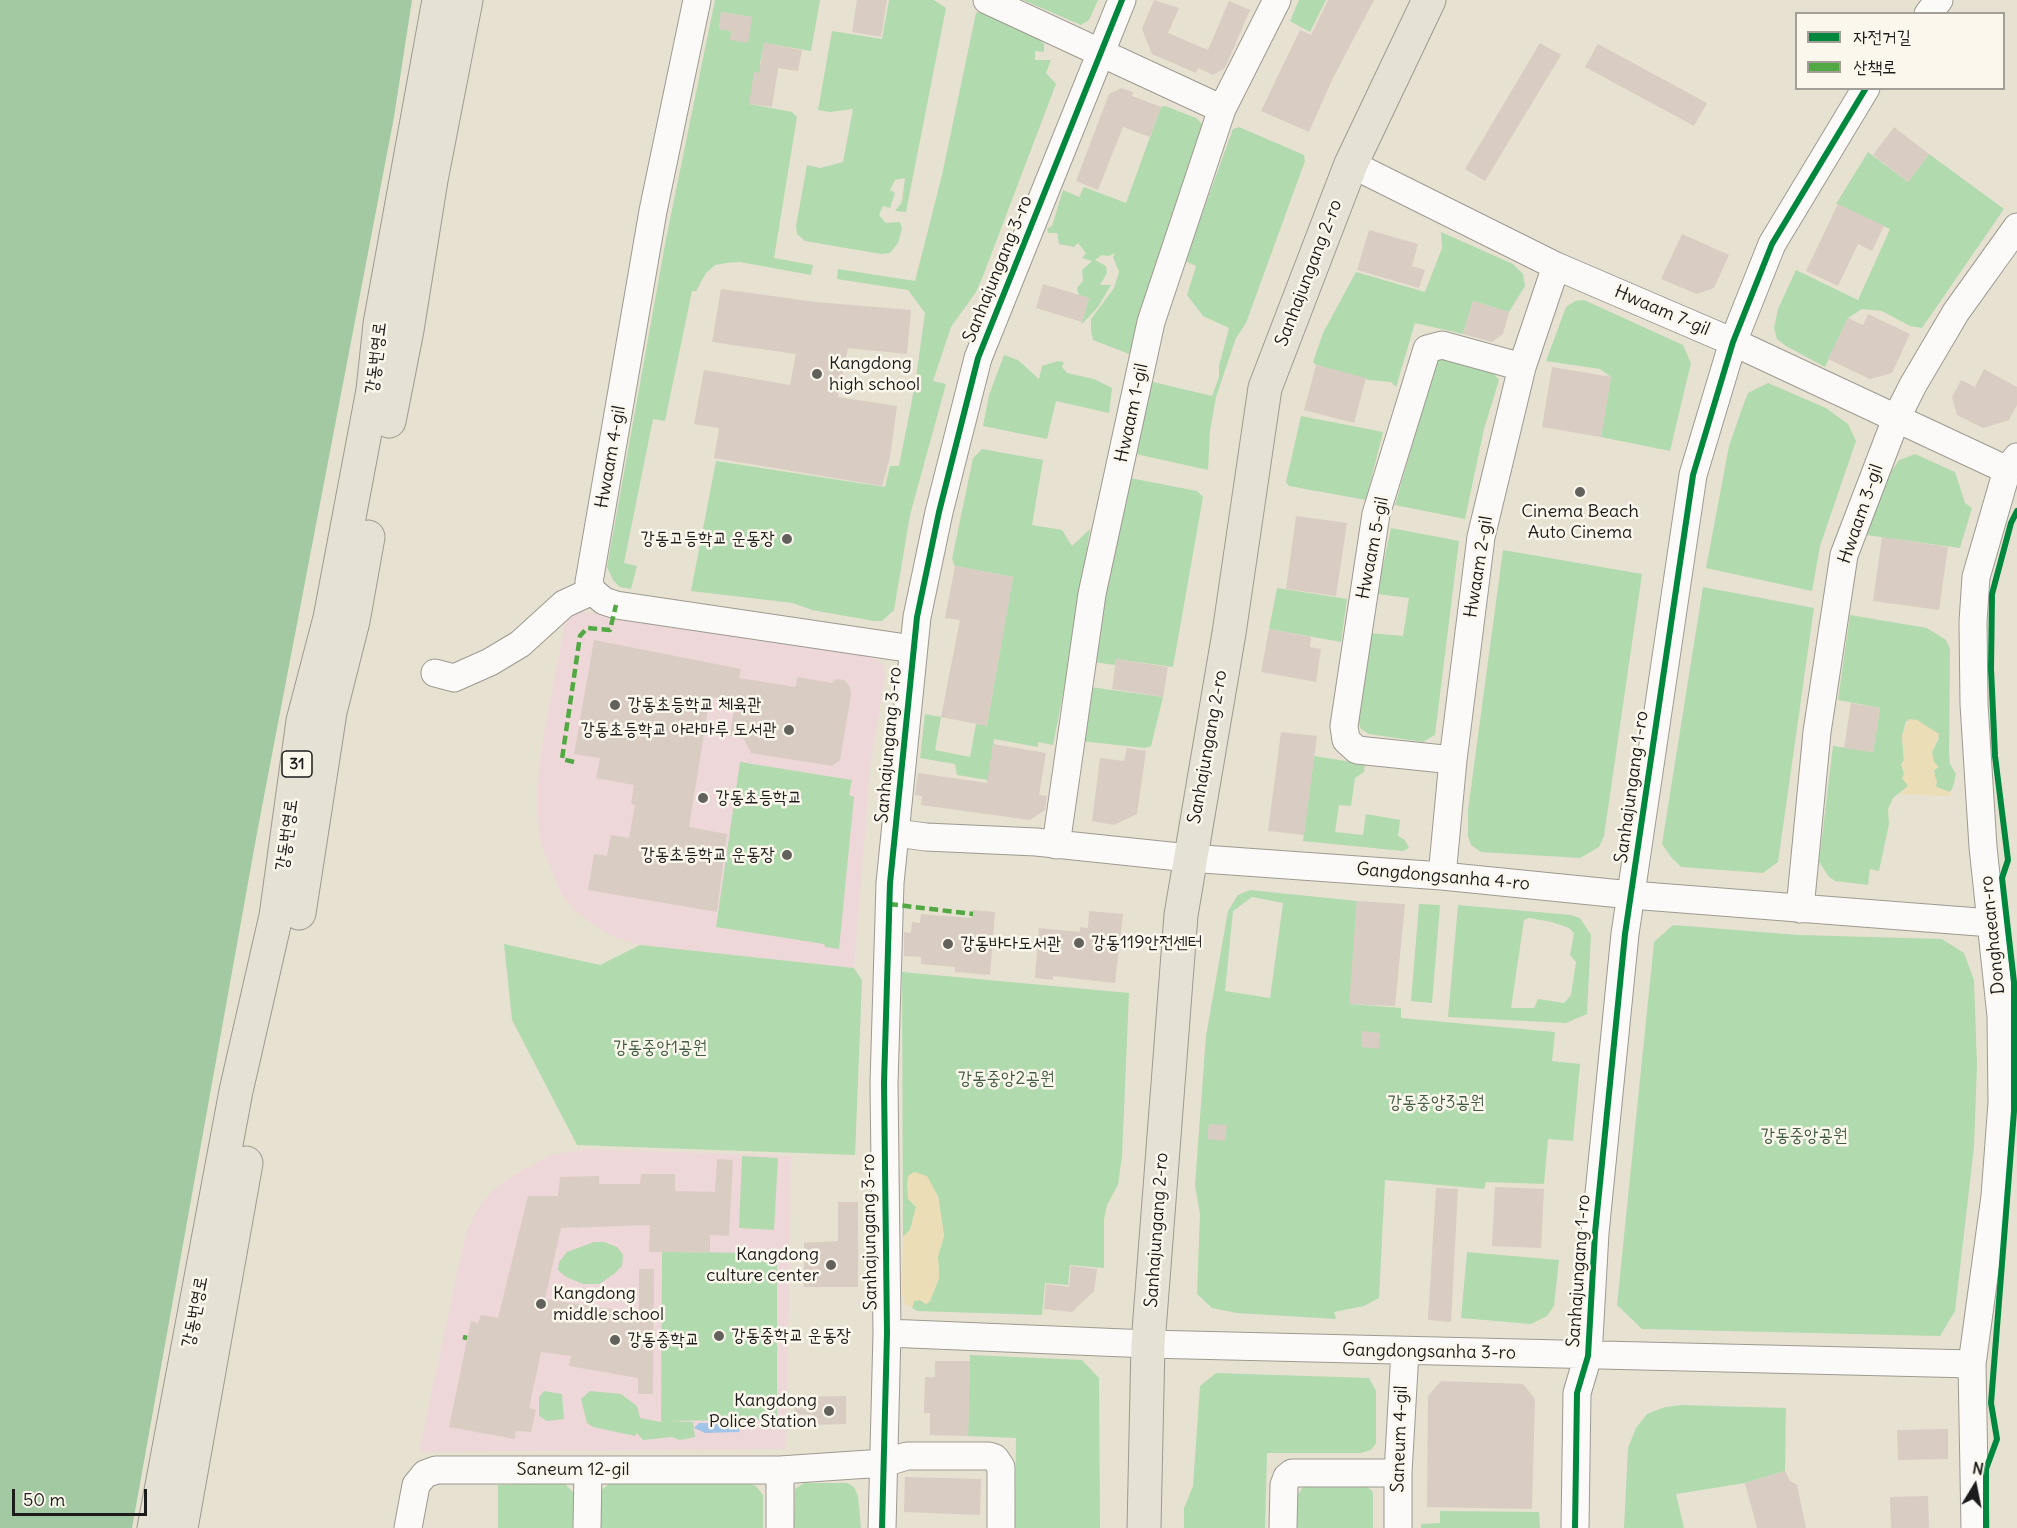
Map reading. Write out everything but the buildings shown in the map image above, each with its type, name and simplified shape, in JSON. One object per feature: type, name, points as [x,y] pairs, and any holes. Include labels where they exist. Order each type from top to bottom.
[{"type":"main road","name":"강동번영로","points":[[154,1528],[236,1091],[276,916],[303,721],[330,618],[371,401],[380,324],[439,0]]},
{"type":"main road","name":"강동번영로","points":[[181,1528],[258,1096],[298,915],[330,712],[353,621],[466,0]]},
{"type":"main road","name":"Sanhajungang 2-ro","points":[[1144,1528],[1148,1344],[1175,980],[1189,858],[1229,633],[1265,388],[1351,164],[1429,0]]},
{"type":"street","name":"Hwaam 4-gil","points":[[592,591],[591,571],[653,211],[697,0]]},
{"type":"street","points":[[987,0],[1222,109]]},
{"type":"street","name":"Sanhajungang 3-ro","points":[[882,1528],[887,1333],[884,1083],[890,883],[913,649],[939,512],[978,358],[1122,0]]},
{"type":"street","name":"Hwaam 1-gil","points":[[1056,845],[1092,594],[1151,322],[1222,109],[1277,0]]},
{"type":"street","points":[[1930,12],[1939,0]]},
{"type":"street","name":"Sanhajungang 1-ro","points":[[1575,1528],[1577,1393],[1588,1356],[1595,1233],[1631,895],[1693,475],[1733,342],[1772,244],[1865,90]]},
{"type":"street","name":"Hwaam 7-gil","points":[[1351,164],[1556,266],[1733,342],[1896,419],[2012,463]]},
{"type":"street","name":"Hwaam 3-gil","points":[[1800,909],[1818,732],[1844,555],[1896,419],[1913,385],[1956,312],[2017,227]]},
{"type":"street","name":"Hwaam 2-gil","points":[[1442,876],[1453,760],[1481,537],[1522,367],[1556,266]]},
{"type":"street","name":"Hwaam 5-gil","points":[[1453,760],[1357,750],[1346,740],[1344,726],[1376,514],[1427,350],[1441,345],[1522,367]]},
{"type":"street","name":"Donghaean-ro","points":[[1975,1528],[1972,1364],[1995,1196],[2002,1103],[2001,1016],[1991,923],[1974,704],[1973,622],[1976,577],[2012,463]]},
{"type":"street","points":[[435,673],[454,678],[490,662],[520,644],[564,604],[592,591],[604,601],[616,605],[913,649]]},
{"type":"street","name":"Gangdongsanha 4-ro","points":[[896,833],[1189,858],[1442,876],[1631,895],[1991,923]]},
{"type":"street","name":"Gangdongsanha 3-ro","points":[[887,1333],[1148,1344],[1972,1364]]},
{"type":"street","name":"Saneum 4-gil","points":[[1398,1528],[1398,1473],[1405,1351]]},
{"type":"street","name":"Saneum 12-gil","points":[[408,1528],[416,1485],[430,1472],[780,1470],[884,1463],[907,1456],[993,1457],[1001,1467],[1001,1528]]},
{"type":"street","points":[[587,1528],[588,1470]]},
{"type":"street","points":[[780,1470],[780,1528]]},
{"type":"street","points":[[1283,1528],[1284,1485],[1287,1476],[1292,1473],[1398,1473]]},
{"type":"shaded area","name":"강동초등학교","points":[[577,611],[873,657],[883,665],[885,675],[870,767],[854,968],[640,945],[611,936],[575,911],[562,895],[541,844],[537,815],[538,782],[542,745],[565,623]]},
{"type":"shaded area","name":"강동중학교","points":[[591,1149],[791,1156],[786,1449],[419,1452],[466,1232],[476,1212],[491,1192],[514,1175],[554,1154]]},
{"type":"green space","points":[[0,0],[412,0],[394,117],[257,833],[132,1528],[0,1528]]},
{"type":"green space","points":[[715,0],[820,0],[811,51],[764,43],[760,64],[778,68],[777,76],[749,104],[792,112],[797,117],[774,258],[813,265],[811,275],[740,262],[726,263],[715,265],[706,273],[696,291],[692,291],[665,421],[653,419],[624,563],[637,566],[631,589],[620,587],[613,580],[607,567],[666,239]],"holes":[[[721,12],[752,17],[730,40],[732,31],[719,29]]]},
{"type":"green space","points":[[889,0],[934,0],[946,8],[906,212],[895,211],[902,202],[905,178],[895,180],[890,190],[895,193],[890,208],[883,206],[879,215],[886,223],[900,222],[902,229],[898,243],[890,253],[881,254],[805,241],[797,234],[796,226],[807,165],[820,168],[843,162],[853,109],[830,112],[818,110],[832,31],[882,39]]},
{"type":"green space","points":[[1023,0],[1098,0],[1089,20],[1081,25]]},
{"type":"green space","points":[[1299,0],[1326,0],[1310,32],[1290,21]]},
{"type":"green space","points":[[980,11],[1037,38],[1044,44],[1044,52],[1035,51],[1035,60],[1051,60],[1046,73],[1056,84],[983,276],[976,292],[951,327],[933,381],[946,384],[910,515],[894,610],[882,621],[874,621],[812,610],[793,603],[691,591],[716,461],[885,487],[890,466],[899,466],[915,385],[925,313],[908,290],[837,279],[838,269],[915,281],[942,175],[976,13]]},
{"type":"green space","points":[[1165,106],[1196,118],[1202,124],[1203,132],[1129,354],[1093,340],[1091,331],[1091,319],[1114,288],[1119,272],[1113,257],[1115,253],[1109,256],[1102,255],[1095,260],[1106,266],[1107,273],[1100,285],[1111,285],[1098,307],[1081,325],[1089,298],[1079,295],[1077,288],[1083,281],[1082,270],[1092,261],[1082,258],[1086,253],[1078,243],[1074,247],[1059,244],[1057,233],[1048,233],[1047,229],[1052,226],[1063,190],[1079,197],[1084,187],[1126,203],[1161,107]]},
{"type":"green space","points":[[1239,127],[1304,155],[1305,161],[1246,323],[1236,338],[1216,397],[1210,431],[1208,470],[1131,453],[1149,381],[1212,396],[1219,377],[1219,366],[1229,328],[1203,316],[1187,295],[1196,266],[1185,261],[1233,129]]},
{"type":"green space","points":[[1868,152],[1908,182],[1929,154],[2004,209],[1922,328],[1910,326],[1882,311],[1862,309],[1848,318],[1825,367],[1786,346],[1777,339],[1774,328],[1778,309],[1796,270],[1858,300],[1890,229],[1836,204]]},
{"type":"green space","points":[[1441,232],[1513,264],[1523,274],[1525,286],[1509,312],[1473,301],[1463,334],[1415,323],[1396,387],[1391,382],[1369,380],[1316,365],[1313,362],[1323,333],[1356,272],[1425,292],[1442,248]]},
{"type":"green space","points":[[1584,300],[1683,345],[1691,363],[1670,451],[1601,437],[1611,377],[1600,369],[1546,361],[1566,307],[1575,301]]},
{"type":"green space","points":[[1004,355],[1018,360],[1039,379],[1042,366],[1058,361],[1064,362],[1062,367],[1067,373],[1094,379],[1112,388],[1109,413],[1056,401],[1047,439],[983,426],[989,395]]},
{"type":"green space","points":[[1448,358],[1494,374],[1499,380],[1484,429],[1465,519],[1395,505],[1435,365],[1439,360]]},
{"type":"green space","points":[[1768,383],[1826,408],[1848,424],[1856,441],[1820,546],[1812,591],[1706,568],[1729,446],[1748,393]]},
{"type":"green space","points":[[1301,416],[1383,432],[1366,500],[1289,486],[1286,482]]},
{"type":"green space","points":[[982,449],[1043,460],[1032,525],[1062,530],[1072,546],[1090,529],[1070,658],[1053,745],[1038,742],[1038,747],[994,739],[988,780],[957,775],[955,764],[920,758],[925,714],[941,717],[935,750],[970,757],[976,724],[987,725],[1013,577],[955,566],[952,559],[973,458]]},
{"type":"green space","points":[[1915,454],[1955,472],[1965,503],[1972,508],[1960,548],[1866,535],[1891,472],[1899,460]]},
{"type":"green space","points":[[1130,478],[1197,491],[1203,497],[1173,667],[1116,659],[1115,665],[1093,662],[1101,607]]},
{"type":"green space","points":[[1391,528],[1459,541],[1435,735],[1423,742],[1369,734],[1361,729],[1358,721],[1370,633],[1403,636],[1409,598],[1377,594]]},
{"type":"green space","points":[[1503,550],[1642,574],[1604,836],[1599,847],[1580,858],[1481,852],[1471,845],[1468,836],[1468,810]]},
{"type":"green space","points":[[1703,587],[1814,608],[1778,862],[1763,873],[1681,867],[1662,844]]},
{"type":"green space","points":[[1277,588],[1347,599],[1341,642],[1269,629]]},
{"type":"green space","points":[[1850,615],[1927,628],[1946,640],[1950,649],[1949,754],[1950,764],[1956,774],[1953,787],[1950,792],[1936,787],[1932,752],[1939,738],[1917,720],[1906,721],[1902,736],[1904,761],[1901,764],[1908,786],[1893,798],[1888,809],[1889,824],[1879,871],[1870,869],[1868,885],[1835,881],[1829,877],[1819,862],[1833,746],[1873,752],[1880,708],[1838,700]]},
{"type":"green space","points":[[1090,687],[1163,697],[1151,746],[1145,748],[1081,741]]},
{"type":"green space","points":[[1314,756],[1365,764],[1364,772],[1355,778],[1351,806],[1339,805],[1335,832],[1363,835],[1366,814],[1400,820],[1398,836],[1405,840],[1409,848],[1403,851],[1303,841]]},
{"type":"green space","name":"강동초등학교 운동장","points":[[740,762],[852,780],[849,795],[854,797],[839,949],[825,947],[824,944],[716,927]]},
{"type":"green space","name":"강동중앙3공원","points":[[1250,890],[1357,901],[1350,1004],[1401,1008],[1401,1018],[1555,1032],[1552,1061],[1580,1064],[1573,1141],[1548,1139],[1544,1184],[1486,1182],[1484,1189],[1385,1180],[1379,1298],[1364,1306],[1334,1312],[1336,1319],[1237,1313],[1212,1308],[1197,1294],[1200,1214],[1195,1185],[1206,1036],[1228,911],[1238,895]],"holes":[[[1252,897],[1283,903],[1270,998],[1225,991],[1233,911]]]},
{"type":"green space","points":[[1419,904],[1440,905],[1432,1003],[1411,1001]]},
{"type":"green space","points":[[1458,905],[1571,915],[1580,918],[1591,935],[1587,1014],[1566,1023],[1448,1017]],"holes":[[[1529,918],[1569,928],[1574,933],[1570,955],[1576,962],[1571,995],[1564,1003],[1538,999],[1534,1008],[1511,1008],[1524,920]]]},
{"type":"green space","name":"강동중앙공원","points":[[1673,925],[1799,935],[1942,939],[1964,953],[1974,980],[1977,1065],[1974,1147],[1955,1311],[1940,1336],[1642,1329],[1617,1305],[1654,942]]},
{"type":"green space","name":"강동중앙1공원","points":[[504,944],[600,965],[640,945],[854,968],[862,980],[855,1155],[577,1145],[512,1020]]},
{"type":"green space","name":"강동중앙2공원","points":[[902,972],[1129,993],[1122,1156],[1118,1185],[1107,1205],[1104,1220],[1104,1268],[1070,1265],[1068,1285],[1045,1283],[1042,1315],[917,1311],[912,1308],[914,1301],[920,1300],[926,1304],[930,1301],[939,1278],[938,1256],[944,1236],[938,1196],[916,1207],[910,1230],[903,1237]]},
{"type":"green space","points":[[742,1156],[778,1158],[774,1230],[739,1228]]},
{"type":"green space","points":[[594,1242],[604,1242],[617,1247],[623,1255],[622,1266],[614,1274],[599,1284],[583,1284],[566,1277],[558,1270],[559,1262],[567,1252]]},
{"type":"green space","name":"강동중학교 운동장","points":[[662,1252],[777,1253],[777,1419],[670,1421],[693,1422],[695,1437],[680,1440],[672,1437],[643,1440],[637,1433],[635,1436],[593,1427],[587,1423],[581,1399],[590,1391],[621,1394],[637,1406],[640,1418],[661,1422]]},
{"type":"green space","points":[[1467,1252],[1559,1260],[1554,1306],[1547,1316],[1531,1324],[1461,1318]]},
{"type":"green space","points":[[970,1355],[1082,1360],[1099,1378],[1100,1528],[1015,1528],[1016,1438],[968,1436]]},
{"type":"green space","points":[[1216,1373],[1369,1378],[1376,1391],[1376,1443],[1371,1450],[1361,1453],[1267,1453],[1265,1528],[1184,1528],[1184,1508],[1193,1486],[1200,1386]]},
{"type":"green space","points":[[544,1391],[562,1394],[564,1419],[547,1421],[539,1416],[539,1397]]},
{"type":"green space","points":[[1682,1405],[1786,1408],[1785,1471],[1745,1483],[1676,1494],[1684,1528],[1624,1528],[1628,1448],[1636,1428],[1647,1414],[1665,1407]]},
{"type":"green space","points":[[564,1483],[574,1493],[573,1528],[498,1528],[498,1485]]},
{"type":"green space","points":[[610,1483],[748,1483],[756,1486],[763,1495],[763,1528],[595,1528],[598,1493]]},
{"type":"green space","points":[[804,1483],[847,1483],[854,1487],[858,1496],[861,1528],[794,1528],[795,1489]]},
{"type":"green space","points":[[1305,1484],[1364,1484],[1373,1492],[1373,1528],[1295,1528],[1295,1499]]},
{"type":"green space","points":[[1440,1511],[1539,1512],[1540,1528],[1421,1528],[1421,1524],[1440,1523]]},
{"type":"sand","points":[[1909,719],[1917,720],[1939,734],[1932,752],[1934,762],[1939,767],[1933,771],[1937,781],[1936,787],[1950,792],[1951,796],[1900,794],[1908,786],[1902,778],[1904,774],[1901,764],[1904,760],[1902,736]]},
{"type":"sand","points":[[914,1172],[927,1176],[938,1196],[944,1236],[938,1256],[939,1278],[930,1301],[926,1304],[920,1300],[914,1301],[912,1308],[905,1304],[902,1293],[903,1237],[910,1230],[916,1207],[908,1199],[907,1185],[908,1176]]},
{"type":"water","points":[[699,1423],[740,1426],[739,1432],[705,1433],[694,1428]]},
{"type":"marked path","points":[[574,762],[562,759],[580,636],[587,628],[610,630],[616,605]]},
{"type":"marked path","points":[[889,904],[973,914]]},
{"type":"marked path","points":[[463,1337],[467,1338]]},
{"type":"cycle path","points":[[882,1528],[887,1333],[884,1083],[890,883],[917,617],[939,512],[978,358],[1122,0]]},
{"type":"cycle path","points":[[1575,1528],[1577,1393],[1588,1356],[1595,1233],[1625,934],[1693,475],[1733,342],[1772,244],[1865,90]]},
{"type":"cycle path","points":[[1986,1528],[1986,1469],[1997,1439],[1991,1403],[2014,1111],[2014,982],[2002,878],[2008,860],[1995,756],[1991,669],[1992,594],[2011,523],[2017,511]]},
{"type":"place","name":"Kangdong high school","points":[[817,374]]},
{"type":"place","name":"Cinema Beach Auto Cinema","points":[[1580,492]]},
{"type":"place","name":"강동고등학교 운동장","points":[[787,539]]},
{"type":"place","name":"강동초등학교 체육관","points":[[615,705]]},
{"type":"place","name":"강동초등학교 아라마루 도서관","points":[[789,730]]},
{"type":"place","name":"강동초등학교","points":[[703,798]]},
{"type":"place","name":"강동초등학교 운동장","points":[[787,855]]},
{"type":"place","name":"강동119안전센터","points":[[1079,943]]},
{"type":"place","name":"강동바다도서관","points":[[948,944]]},
{"type":"place","name":"Kangdong culture center","points":[[831,1265]]},
{"type":"place","name":"Kangdong middle school","points":[[541,1304]]},
{"type":"place","name":"강동중학교 운동장","points":[[719,1336]]},
{"type":"place","name":"강동중학교","points":[[615,1340]]},
{"type":"place","name":"Kangdong Police Station","points":[[829,1411]]}]
